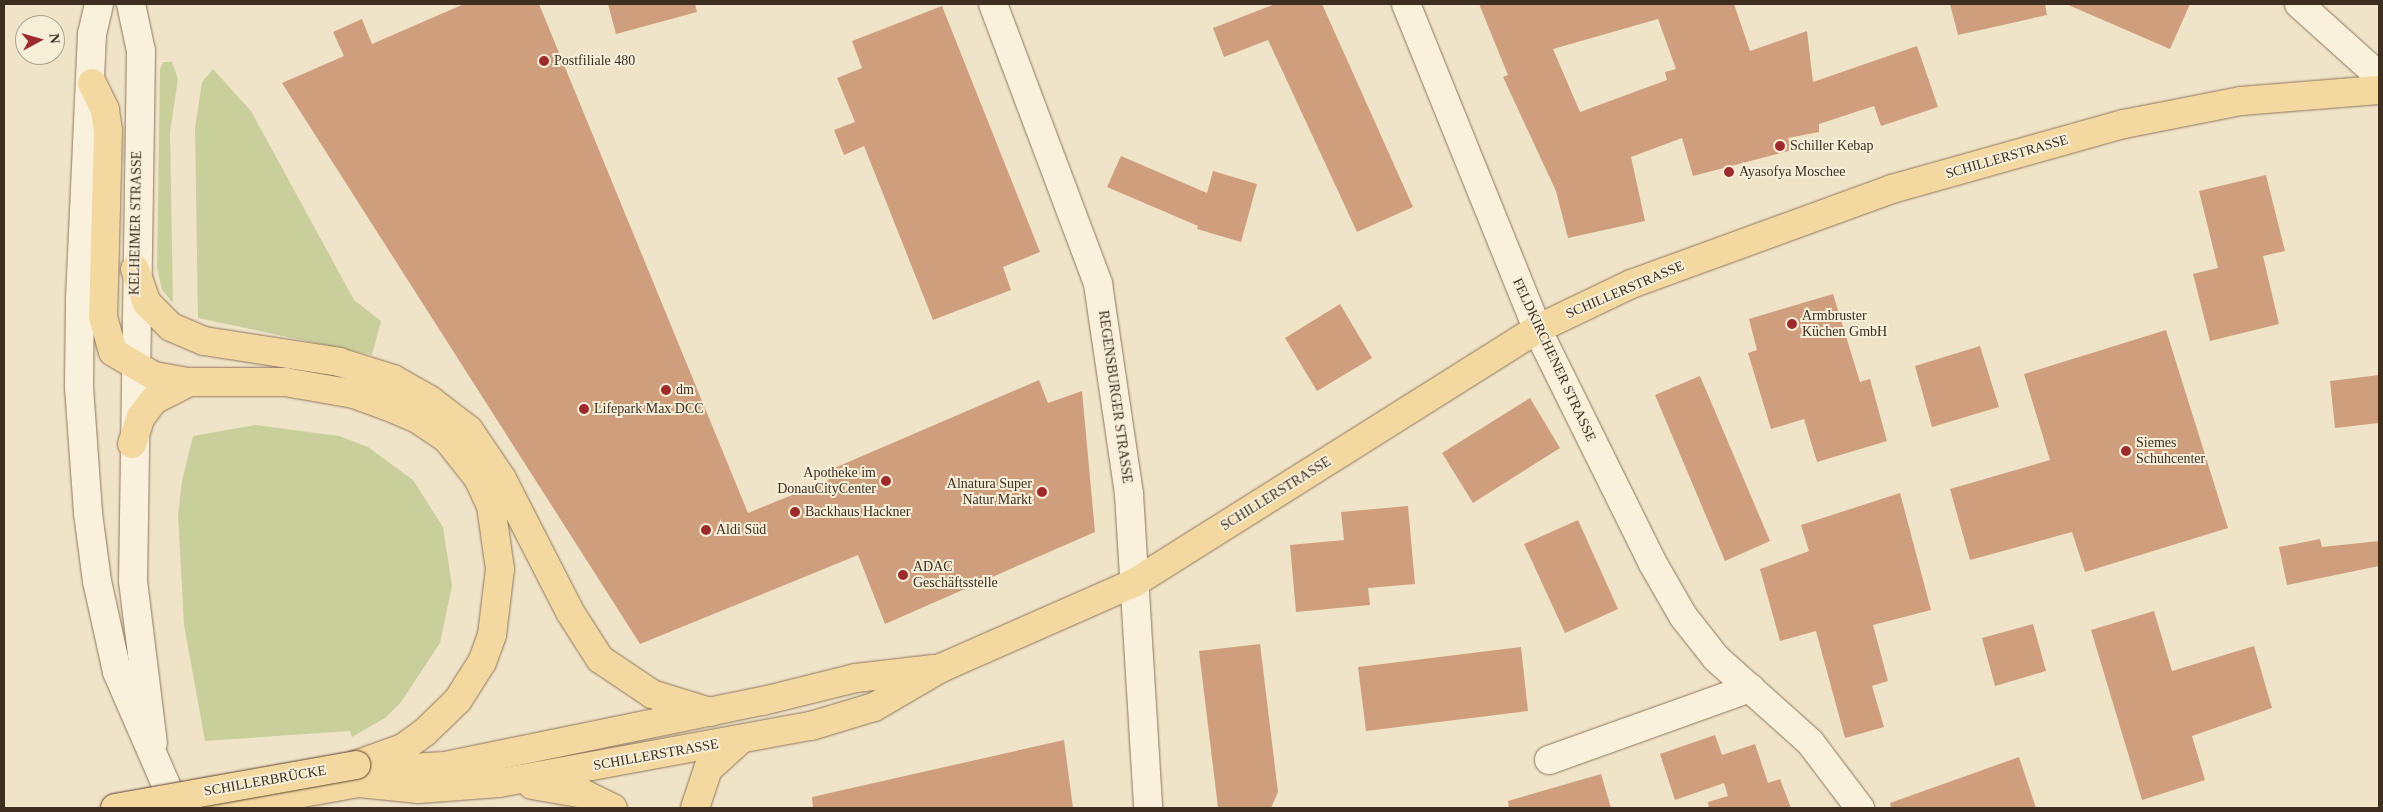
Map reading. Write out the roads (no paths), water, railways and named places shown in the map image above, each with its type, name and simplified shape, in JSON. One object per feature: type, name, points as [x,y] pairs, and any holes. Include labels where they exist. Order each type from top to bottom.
[{"type":"main road","points":[[92,83],[105,110],[108,131],[106,337],[114,352],[133,367],[188,382],[312,385],[354,394],[400,412],[446,439],[462,455],[491,506],[500,569],[493,627],[482,662],[458,700],[425,732],[358,774]]},
{"type":"main road","name":"SCHILLERSTRASSE","points":[[358,774],[419,789],[498,783],[739,741],[812,726],[874,707],[941,668],[1134,584],[1536,328],[1631,284],[1892,189],[2124,124],[2241,101],[2379,90]]},
{"type":"main road","points":[[135,270],[147,303],[171,327],[204,340],[339,362],[393,379],[430,400],[469,430],[502,479],[570,612],[600,659],[652,694],[710,712]]},
{"type":"main road","points":[[132,444],[141,417],[154,400],[188,382]]},
{"type":"main road","name":"SCHILLERSTRASSE","points":[[358,774],[445,766],[710,712],[856,678],[941,668]]},
{"type":"main road","points":[[695,808],[708,769],[739,741]]},
{"type":"main road","name":"SCHILLERBRÜCKE","points":[[116,808],[358,774]]},
{"type":"main road","name":"SCHILLERBRÜCKE","points":[[218,808],[358,774]]},
{"type":"main road","points":[[498,783],[553,787],[584,794],[613,808]]},
{"type":"street","points":[[99,4],[92,34],[92,83],[79,387],[88,513],[108,641],[128,705],[176,808]]},
{"type":"street","name":"KELHEIMER STRASSE","points":[[132,4],[141,51],[133,367],[133,581],[155,762]]},
{"type":"street","name":"REGENSBURGER STRASSE","points":[[993,4],[1098,284],[1119,409],[1134,584],[1148,808]]},
{"type":"street","name":"FELDKIRCHENER STRASSE","points":[[1406,4],[1536,328],[1683,616],[1716,658],[1810,742],[1860,808]]},
{"type":"street","points":[[2300,4],[2379,76]]},
{"type":"street","points":[[1549,760],[1750,688]]},
{"type":"place","name":"Postfiliale 480","points":[[544,61]]},
{"type":"place","name":"Schiller Kebap","points":[[1780,146]]},
{"type":"place","name":"Ayasofya Moschee","points":[[1729,172]]},
{"type":"place","name":"Armbruster Küchen GmbH","points":[[1792,324]]},
{"type":"place","name":"dm","points":[[666,390]]},
{"type":"place","name":"Lifepark Max DCC","points":[[584,409]]},
{"type":"place","name":"Siemes Schuhcenter","points":[[2126,451]]},
{"type":"place","name":"Apotheke im DonauCityCenter","points":[[886,481]]},
{"type":"place","name":"Alnatura Super Natur Markt","points":[[1042,492]]},
{"type":"place","name":"Backhaus Hackner","points":[[795,512]]},
{"type":"place","name":"Aldi Süd","points":[[706,530]]},
{"type":"place","name":"ADAC Geschäftsstelle","points":[[903,575]]}]
